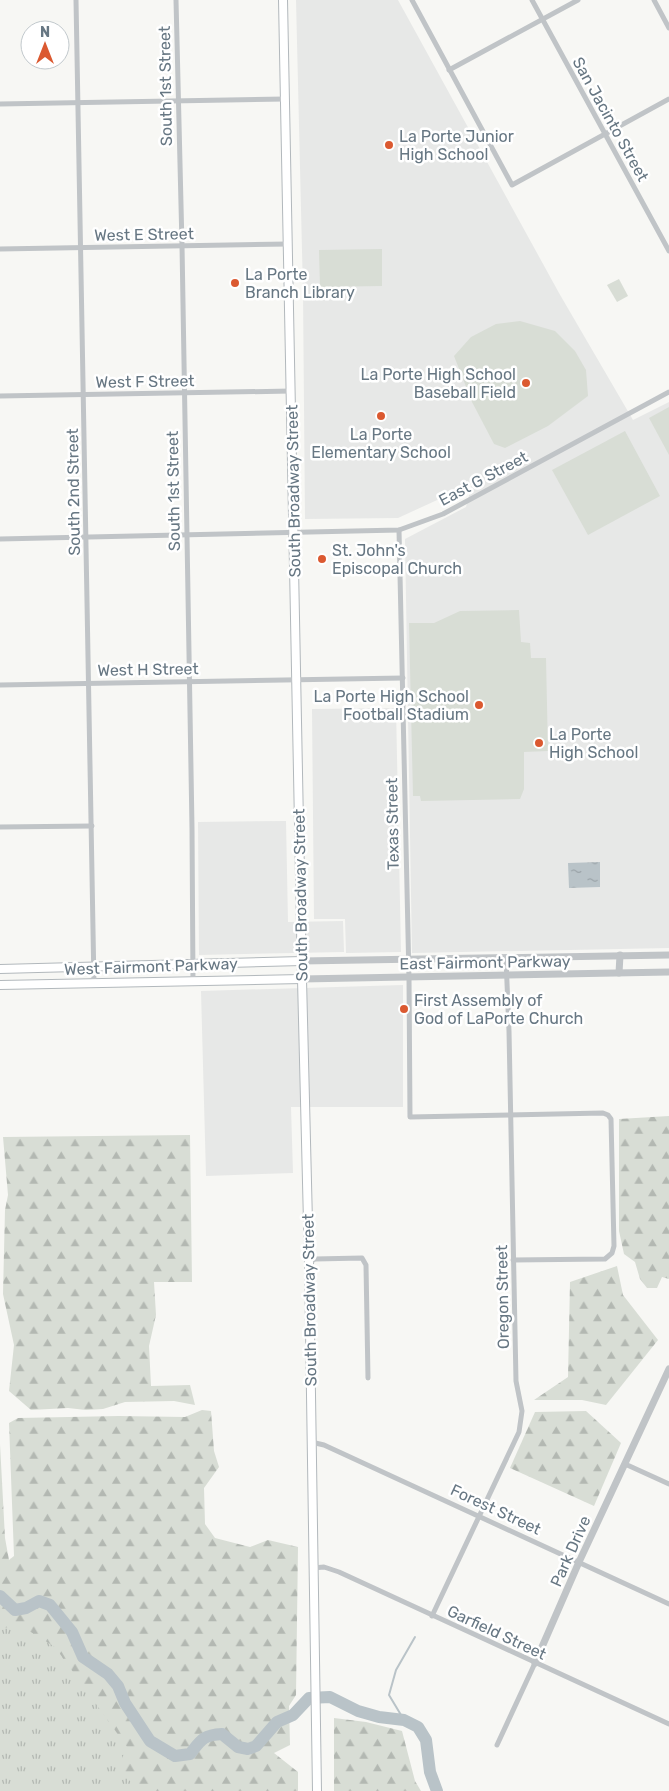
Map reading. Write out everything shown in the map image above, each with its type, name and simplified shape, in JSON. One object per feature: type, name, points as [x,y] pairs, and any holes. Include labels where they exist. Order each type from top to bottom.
[{"type":"main road","name":"South Broadway Street","points":[[283,0],[309,1262],[317,1791]]},
{"type":"main road","name":"West Fairmont Parkway","points":[[0,969],[302,961]]},
{"type":"main road","points":[[243,963],[244,981]]},
{"type":"main road","name":"West Fairmont Parkway","points":[[0,985],[302,979]]},
{"type":"street","name":"South 2nd Street","points":[[76,0],[94,984]]},
{"type":"street","name":"South 1st Street","points":[[176,0],[182,245],[193,982]]},
{"type":"street","points":[[412,0],[512,185],[669,98]]},
{"type":"street","name":"San Jacinto Street","points":[[532,0],[604,134],[668,247]]},
{"type":"street","points":[[449,70],[578,0]]},
{"type":"street","points":[[654,0],[669,28]]},
{"type":"street","points":[[0,104],[285,99]]},
{"type":"street","name":"West E Street","points":[[0,249],[288,244]]},
{"type":"street","name":"West F Street","points":[[0,396],[291,390]]},
{"type":"street","name":"East G Street","points":[[0,539],[399,530],[444,514],[669,392]]},
{"type":"street","name":"Texas Street","points":[[399,530],[410,1117],[510,1115]]},
{"type":"street","name":"West H Street","points":[[0,685],[189,680],[403,678]]},
{"type":"street","points":[[0,828],[92,826]]},
{"type":"street","points":[[619,973],[620,955]]},
{"type":"street","name":"East Fairmont Parkway","points":[[302,961],[669,955]]},
{"type":"street","name":"Oregon Street","points":[[432,1616],[519,1432],[522,1411],[516,1380],[506,959]]},
{"type":"street","name":"East Fairmont Parkway","points":[[302,979],[669,972]]},
{"type":"street","points":[[510,1115],[603,1113],[608,1115],[611,1119],[614,1246],[612,1253],[605,1259],[513,1260]]},
{"type":"street","points":[[309,1262],[315,1259],[362,1258],[366,1265],[368,1378]]},
{"type":"street","name":"Park Drive","points":[[497,1745],[579,1562],[669,1369]]},
{"type":"street","name":"Forest Street","points":[[311,1442],[324,1444],[669,1604]]},
{"type":"street","points":[[625,1464],[669,1484]]},
{"type":"street","name":"Garfield Street","points":[[313,1568],[324,1567],[339,1572],[669,1724]]},
{"type":"shaded area","name":"La Porte High School","points":[[296,0],[398,0],[559,293],[633,420],[669,402],[669,948],[412,953],[405,539],[466,507],[472,484],[398,518],[305,519],[303,292]]},
{"type":"shaded area","points":[[396,708],[401,952],[346,953],[345,919],[314,919],[312,709]]},
{"type":"shaded area","points":[[286,821],[288,922],[343,921],[344,952],[199,955],[198,822]]},
{"type":"shaded area","points":[[403,985],[403,1107],[291,1107],[293,1173],[206,1176],[201,991]]},
{"type":"green space","points":[[382,249],[382,286],[320,287],[319,250]]},
{"type":"green space","points":[[619,279],[628,296],[617,302],[607,285]]},
{"type":"green space","name":"La Porte High School Baseball Field","points":[[520,321],[555,331],[575,351],[586,370],[588,396],[548,426],[505,448],[494,444],[472,402],[454,356],[471,337],[496,324]]},
{"type":"green space","points":[[669,407],[669,455],[649,418]]},
{"type":"green space","points":[[625,431],[660,496],[588,535],[552,470]]},
{"type":"green space","name":"La Porte High School Football Stadium","points":[[519,610],[521,642],[530,643],[531,658],[546,658],[548,751],[524,752],[524,789],[520,799],[421,801],[420,796],[413,796],[409,623],[434,623],[460,611]]},
{"type":"green space","points":[[669,1116],[669,1279],[662,1277],[657,1288],[647,1288],[640,1279],[635,1262],[624,1254],[619,1231],[619,1119]]},
{"type":"green space","points":[[190,1135],[192,1282],[154,1282],[156,1315],[149,1346],[151,1386],[190,1385],[195,1405],[174,1401],[125,1402],[103,1409],[31,1410],[9,1391],[14,1345],[3,1294],[5,1210],[8,1195],[3,1137]]},
{"type":"green space","points":[[617,1266],[623,1295],[658,1340],[606,1405],[582,1400],[534,1400],[568,1377],[570,1282]]},
{"type":"green space","points":[[202,1410],[211,1411],[214,1451],[219,1467],[204,1488],[205,1524],[215,1538],[250,1547],[268,1540],[298,1547],[296,1695],[289,1706],[290,1745],[274,1753],[298,1772],[298,1791],[139,1791],[118,1768],[127,1747],[55,1647],[26,1629],[0,1627],[0,1444],[5,1538],[9,1560],[14,1556],[9,1423],[18,1418],[185,1417]]},
{"type":"green space","points":[[586,1411],[621,1443],[594,1506],[510,1468],[535,1412]]},
{"type":"green space","points":[[0,1596],[62,1621],[151,1791],[0,1791]]},
{"type":"green space","points":[[334,1718],[366,1722],[402,1731],[415,1781],[421,1791],[334,1791]]},
{"type":"water","points":[[600,862],[600,887],[569,888],[568,863]]},
{"type":"waterway","points":[[0,1596],[15,1610],[26,1608],[39,1601],[50,1605],[72,1632],[83,1657],[108,1674],[118,1686],[125,1703],[150,1741],[175,1756],[190,1754],[206,1737],[222,1734],[238,1747],[248,1749],[256,1746],[277,1722],[293,1715],[309,1698],[330,1697],[358,1711],[379,1717],[404,1720],[418,1727],[426,1740],[430,1772],[437,1791]]},
{"type":"waterway","points":[[404,1720],[389,1695],[396,1670],[415,1637]]},
{"type":"place","name":"La Porte Junior High School","points":[[389,145]]},
{"type":"place","name":"La Porte Branch Library","points":[[235,283]]},
{"type":"place","name":"La Porte High School Baseball Field","points":[[526,383]]},
{"type":"place","name":"La Porte Elementary School","points":[[381,416]]},
{"type":"place","name":"St. John's Episcopal Church","points":[[322,559]]},
{"type":"place","name":"La Porte High School Football Stadium","points":[[479,705]]},
{"type":"place","name":"La Porte High School","points":[[539,743]]},
{"type":"place","name":"First Assembly of God of LaPorte Church","points":[[404,1009]]}]
